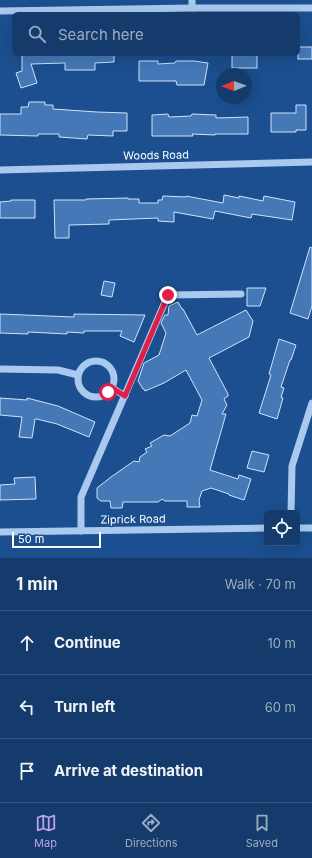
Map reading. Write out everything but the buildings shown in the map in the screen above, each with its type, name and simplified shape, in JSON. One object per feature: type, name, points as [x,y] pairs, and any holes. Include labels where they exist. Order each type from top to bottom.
[{"type":"street","points":[[192,0],[192,8]]},
{"type":"street","points":[[0,11],[312,8]]},
{"type":"street","name":"Woods Road","points":[[0,170],[312,162]]},
{"type":"street","points":[[81,531],[81,497],[168,295],[241,294]]},
{"type":"street","points":[[90,362],[102,362],[108,365],[114,376],[112,388],[104,396],[98,398],[87,396],[79,387],[78,375],[80,370],[84,365],[90,362]]},
{"type":"street","points":[[0,370],[58,370],[78,375]]},
{"type":"street","points":[[112,388],[125,396]]},
{"type":"street","points":[[291,510],[292,466],[312,403]]},
{"type":"street","name":"Ziprick Road","points":[[0,532],[264,528]]},
{"type":"street","points":[[300,528],[312,528]]},
{"type":"route","points":[[108,392],[112,388],[125,396],[168,295]]}]
